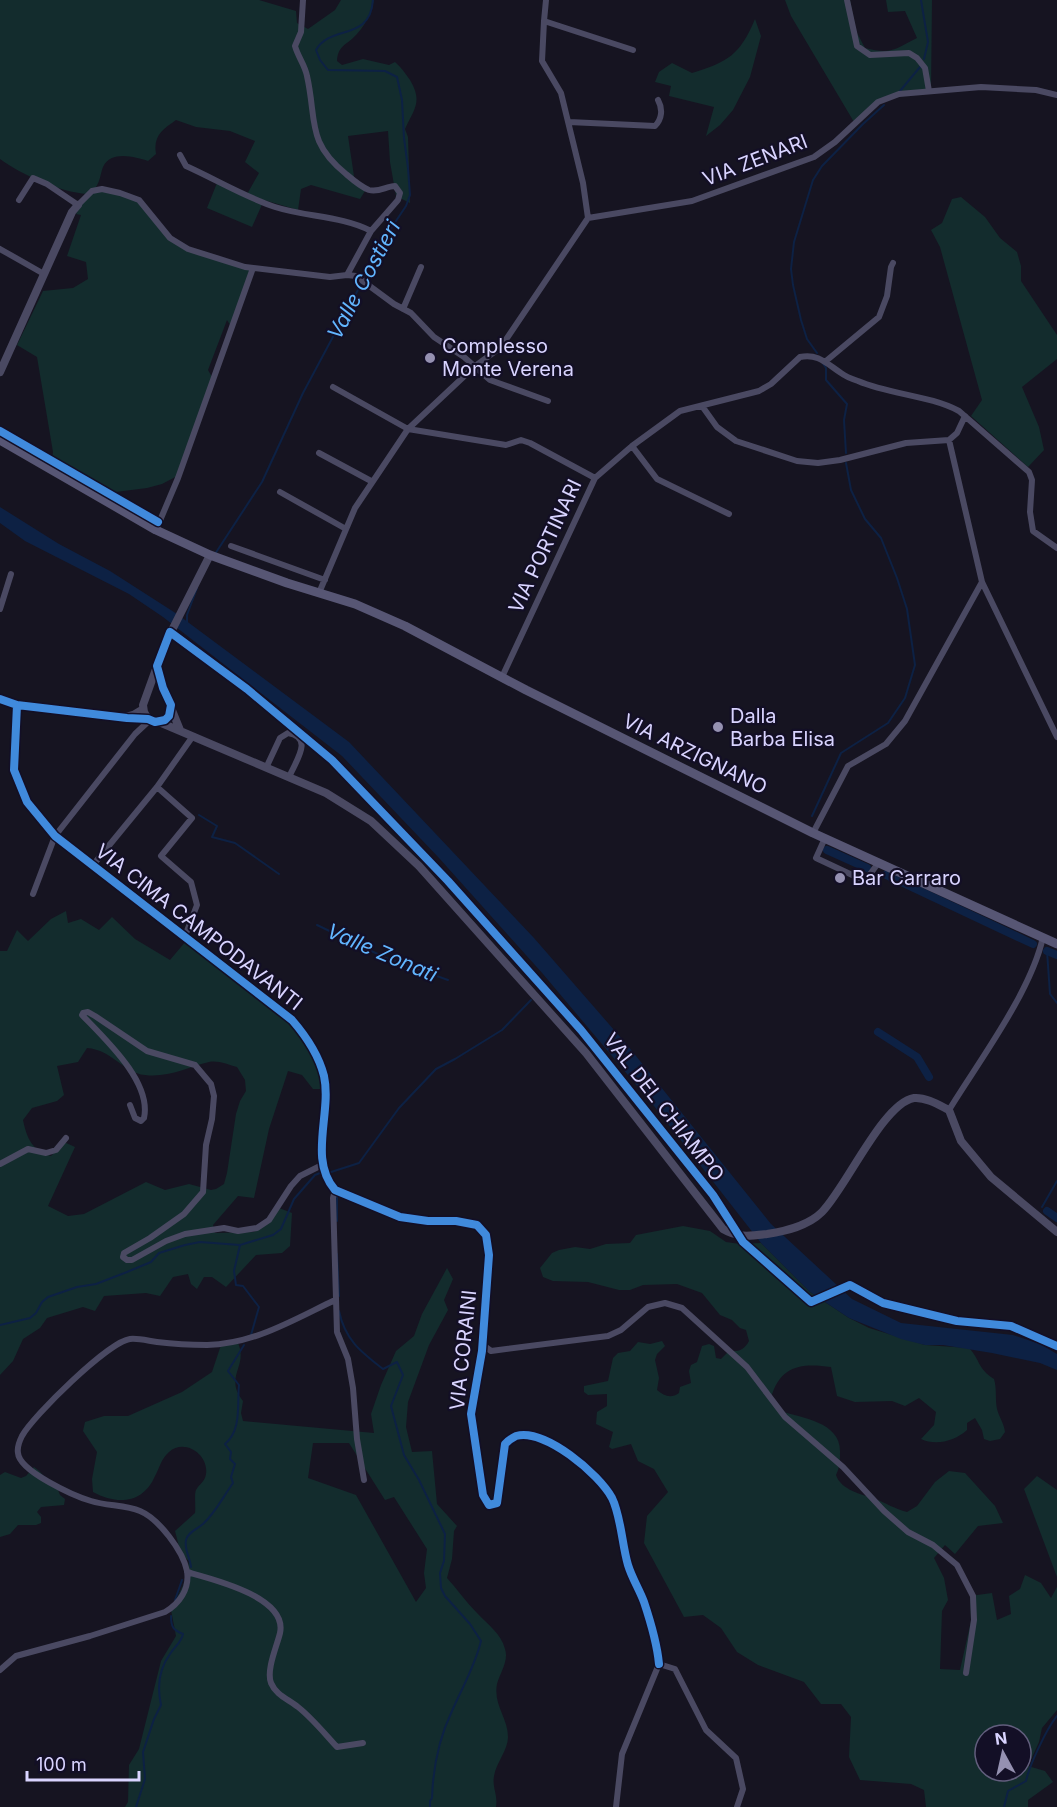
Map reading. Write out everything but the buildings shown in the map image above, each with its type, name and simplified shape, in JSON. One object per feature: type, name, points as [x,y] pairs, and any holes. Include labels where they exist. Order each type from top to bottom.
[{"type":"main road","name":"VIA ARZIGNANO","points":[[0,440],[156,530],[210,555],[355,604],[405,626],[813,833],[1057,944]]},
{"type":"street","points":[[303,0],[301,32],[295,46],[308,78],[313,125],[322,149],[339,170],[364,188],[376,191],[395,186],[400,193],[398,200],[371,231],[347,275]]},
{"type":"street","points":[[319,593],[355,508],[408,429],[474,367],[501,347],[588,218],[583,183],[561,93],[542,61],[546,0]]},
{"type":"street","points":[[847,0],[857,46],[870,55],[909,53],[917,58],[925,68],[929,90]]},
{"type":"street","points":[[544,21],[633,50]]},
{"type":"street","name":"VIA ZENARI","points":[[588,218],[693,201],[814,157],[835,142],[879,102],[899,94],[981,87],[1036,90],[1057,95]]},
{"type":"street","points":[[569,122],[655,126],[661,118],[661,107],[658,100]]},
{"type":"street","points":[[180,155],[186,166],[259,201],[300,213],[353,224],[371,231]]},
{"type":"street","points":[[19,200],[33,178],[78,205]]},
{"type":"street","points":[[0,372],[72,212],[92,191],[102,189],[139,200],[170,238],[179,245],[217,259],[253,268],[330,277],[356,276],[415,316],[434,337],[464,357],[490,380],[549,401]]},
{"type":"street","points":[[0,249],[44,274]]},
{"type":"street","points":[[826,361],[879,317],[887,296],[893,263]]},
{"type":"street","points":[[403,309],[421,267]]},
{"type":"street","points":[[156,530],[178,478],[253,268]]},
{"type":"street","name":"VIA PORTINARI","points":[[502,677],[595,478],[632,446],[680,411],[759,391],[771,384],[800,357],[815,356],[826,361],[842,374],[877,389],[947,404],[965,416],[1029,472],[1032,480],[1030,512],[1033,531],[1057,548]]},
{"type":"street","points":[[333,387],[408,429],[506,446],[521,440],[595,478]]},
{"type":"street","points":[[702,406],[717,427],[736,441],[797,461],[818,463],[840,460],[906,443],[949,440],[957,433],[965,416]]},
{"type":"street","points":[[949,440],[982,582],[1057,737]]},
{"type":"street","points":[[632,446],[657,479],[729,514]]},
{"type":"street","points":[[319,453],[371,481]]},
{"type":"street","points":[[280,492],[346,529]]},
{"type":"street","points":[[231,546],[325,580]]},
{"type":"street","points":[[119,716],[134,714],[143,708],[172,628],[210,555]]},
{"type":"street","points":[[0,609],[11,574]]},
{"type":"street","points":[[813,833],[848,766],[886,744],[905,721],[982,582]]},
{"type":"street","points":[[157,666],[180,730]]},
{"type":"street","points":[[147,698],[159,693],[170,702]]},
{"type":"street","points":[[0,699],[17,705],[159,722],[326,792],[371,821],[419,866],[601,1071],[694,1190],[711,1216],[731,1234],[748,1236],[784,1231],[807,1223],[822,1213],[882,1124],[892,1112],[908,1100],[916,1098],[949,1110],[961,1141],[991,1177],[1057,1232]]},
{"type":"street","points":[[159,722],[169,716],[170,702]]},
{"type":"street","name":"VIA CIMA CAMPODAVANTI","points":[[17,705],[14,770],[27,802],[56,836],[292,1020],[306,1036],[324,1076],[326,1107],[322,1143],[324,1164],[329,1182],[335,1190]]},
{"type":"street","points":[[143,708],[149,719]]},
{"type":"street","points":[[133,719],[136,724],[135,734]]},
{"type":"street","points":[[33,894],[56,836],[149,719]]},
{"type":"street","points":[[266,768],[280,738],[288,733],[296,734],[303,745],[290,777]]},
{"type":"street","points":[[93,865],[157,787],[193,736]]},
{"type":"street","points":[[157,787],[192,818],[161,856],[191,882],[197,905],[185,936]]},
{"type":"street","points":[[825,838],[816,858],[865,881],[879,862]]},
{"type":"street","points":[[949,1110],[1030,975],[1042,937]]},
{"type":"street","points":[[130,1105],[135,1118],[141,1121],[144,1118],[144,1101],[137,1082],[119,1056],[82,1015],[83,1013],[88,1012],[95,1016],[147,1051],[195,1065],[211,1084],[214,1096],[206,1145],[203,1192],[184,1214],[124,1253],[123,1257],[127,1260],[132,1260],[166,1241],[185,1234],[224,1228],[238,1230],[257,1228],[269,1220],[300,1176],[324,1164]]},
{"type":"street","points":[[0,1164],[28,1149],[46,1153],[56,1150],[66,1138]]},
{"type":"street","points":[[335,1190],[333,1198],[337,1332],[348,1359],[364,1480]]},
{"type":"street","name":"VIA CORAINI","points":[[335,1190],[400,1217],[428,1221],[456,1221],[477,1225],[486,1235],[489,1255],[483,1345],[471,1414],[483,1495],[489,1505],[497,1503],[505,1444],[515,1436],[542,1438],[585,1467],[613,1499],[628,1566],[657,1640],[659,1664]]},
{"type":"street","points":[[0,1670],[16,1656],[165,1612],[176,1606],[186,1584],[187,1572],[184,1563],[168,1534],[155,1521],[140,1511],[90,1501],[55,1485],[27,1468],[19,1460],[17,1450],[22,1436],[73,1379],[99,1358],[129,1339],[208,1345],[242,1341],[258,1337],[335,1300]]},
{"type":"street","points":[[483,1345],[491,1351],[608,1336],[621,1330],[648,1307],[664,1303],[682,1308],[747,1367],[785,1418],[843,1467],[884,1512],[908,1532],[933,1545],[957,1565],[972,1596],[973,1604],[974,1620],[966,1673]]},
{"type":"street","points":[[187,1572],[243,1590],[273,1610],[281,1622],[270,1680],[275,1691],[298,1707],[337,1747],[363,1743]]},
{"type":"street","points":[[616,1807],[622,1754],[659,1664],[675,1669],[706,1730],[736,1758],[742,1789],[737,1807]]},
{"type":"green space","points":[[0,0],[259,0],[296,11],[297,23],[308,29],[335,10],[341,0],[374,0],[364,25],[340,50],[337,61],[342,65],[363,59],[389,65],[395,62],[414,88],[416,105],[405,129],[408,137],[410,203],[396,196],[390,162],[388,131],[348,136],[355,183],[365,191],[360,199],[311,185],[301,189],[298,210],[264,200],[252,227],[207,208],[217,183],[246,196],[259,173],[245,162],[255,141],[230,131],[196,127],[176,120],[157,138],[156,154],[148,161],[124,156],[112,158],[103,167],[95,189],[139,199],[171,237],[184,247],[253,270],[232,328],[227,320],[208,370],[212,377],[181,474],[162,484],[100,494],[51,466],[53,452],[37,357],[17,345],[43,291],[73,288],[88,279],[86,262],[67,256],[81,215],[76,214],[87,194],[76,193],[42,182],[0,159]]},
{"type":"green space","points":[[785,0],[850,0],[856,31],[865,48],[887,51],[917,38],[905,11],[888,12],[886,0],[932,0],[931,91],[900,94],[879,104],[854,122],[791,16]]},
{"type":"green space","points":[[755,19],[761,36],[750,77],[733,110],[706,136],[714,107],[669,96],[671,86],[655,82],[659,72],[672,63],[692,73],[724,61],[744,41]]},
{"type":"green space","points":[[961,197],[985,217],[1000,238],[1017,252],[1021,266],[1021,281],[1057,335],[1057,359],[1022,387],[1039,427],[1044,450],[1028,467],[971,416],[982,400],[940,247],[931,230],[942,223],[952,199]]},
{"type":"green space","points":[[66,911],[68,923],[81,919],[99,930],[112,917],[135,939],[170,960],[186,941],[292,1022],[312,1054],[325,1089],[313,1089],[302,1075],[288,1071],[269,1129],[254,1198],[238,1196],[213,1225],[215,1233],[254,1232],[279,1208],[292,1213],[290,1246],[282,1253],[256,1255],[226,1287],[212,1277],[204,1277],[197,1289],[191,1284],[188,1274],[173,1277],[160,1296],[146,1293],[104,1296],[95,1311],[83,1307],[47,1318],[40,1328],[23,1339],[13,1361],[0,1375],[0,951],[7,951],[17,930],[28,941],[51,919]],"holes":[[[87,1048],[96,1050],[130,1070],[153,1076],[170,1074],[212,1062],[237,1067],[245,1080],[246,1091],[236,1114],[224,1184],[211,1190],[189,1184],[165,1190],[146,1182],[84,1214],[68,1216],[48,1206],[75,1147],[64,1142],[51,1156],[39,1151],[31,1143],[23,1120],[32,1108],[57,1101],[64,1095],[57,1066],[78,1062]]]},
{"type":"green space","points":[[683,1226],[710,1231],[726,1242],[761,1243],[810,1292],[849,1318],[869,1328],[925,1345],[969,1348],[982,1368],[994,1379],[997,1409],[1005,1432],[1000,1439],[990,1441],[984,1439],[975,1418],[967,1423],[967,1430],[951,1440],[933,1442],[921,1439],[934,1425],[936,1412],[919,1398],[905,1406],[892,1401],[855,1402],[837,1396],[831,1367],[802,1366],[786,1373],[775,1387],[771,1398],[780,1411],[819,1423],[834,1434],[839,1442],[840,1452],[840,1464],[836,1475],[842,1484],[852,1491],[907,1512],[917,1506],[935,1482],[949,1471],[965,1473],[995,1506],[1003,1523],[978,1526],[955,1554],[945,1545],[934,1558],[944,1578],[948,1600],[942,1611],[940,1669],[960,1670],[971,1621],[970,1596],[992,1593],[997,1620],[1011,1614],[1009,1596],[1020,1589],[1025,1575],[1041,1583],[1051,1598],[1057,1587],[1057,1710],[1042,1728],[1033,1755],[1033,1723],[973,1723],[973,1783],[1033,1783],[1033,1767],[1045,1771],[1053,1782],[1028,1800],[1028,1807],[926,1807],[924,1790],[911,1784],[860,1780],[849,1757],[851,1717],[841,1704],[821,1704],[804,1682],[758,1665],[737,1652],[721,1628],[703,1615],[684,1617],[644,1543],[647,1516],[668,1492],[654,1469],[638,1461],[631,1444],[612,1449],[609,1447],[613,1432],[596,1424],[597,1412],[607,1406],[607,1394],[588,1395],[584,1392],[584,1386],[608,1381],[613,1358],[618,1353],[630,1351],[638,1342],[650,1344],[662,1341],[665,1346],[657,1354],[655,1360],[659,1378],[657,1390],[665,1395],[673,1396],[679,1393],[680,1387],[691,1383],[689,1371],[691,1365],[697,1362],[702,1346],[709,1344],[714,1346],[716,1358],[721,1359],[729,1351],[738,1351],[743,1348],[749,1341],[746,1330],[720,1315],[702,1293],[677,1284],[643,1285],[630,1290],[619,1290],[588,1282],[553,1281],[543,1277],[540,1268],[552,1253],[559,1250],[575,1247],[590,1249],[606,1244],[630,1243],[636,1235]]},
{"type":"green space","points":[[447,1268],[453,1279],[444,1300],[448,1310],[429,1345],[408,1402],[406,1427],[412,1452],[432,1451],[437,1504],[457,1526],[454,1531],[452,1559],[447,1578],[497,1633],[506,1653],[496,1692],[508,1737],[494,1776],[496,1807],[125,1807],[128,1802],[129,1765],[139,1749],[161,1661],[176,1636],[171,1610],[186,1579],[189,1561],[181,1554],[175,1531],[195,1513],[195,1492],[205,1477],[206,1467],[200,1455],[195,1451],[189,1448],[175,1448],[164,1457],[144,1492],[136,1497],[120,1500],[102,1496],[93,1492],[92,1479],[97,1452],[83,1431],[85,1422],[104,1416],[128,1416],[182,1392],[212,1372],[221,1345],[237,1341],[241,1357],[235,1385],[243,1401],[241,1413],[243,1421],[374,1433],[371,1414],[381,1385],[396,1351],[414,1336],[422,1314]],"holes":[[[313,1443],[349,1443],[385,1500],[394,1497],[427,1549],[424,1573],[426,1588],[416,1602],[356,1495],[308,1478]]]},
{"type":"green space","points":[[34,1467],[56,1485],[60,1495],[65,1499],[64,1505],[41,1507],[37,1512],[41,1517],[41,1523],[18,1525],[10,1534],[0,1537],[0,1475],[5,1472],[21,1478]]},
{"type":"green space","points":[[1037,1476],[1057,1490],[1057,1577],[1024,1489]]},
{"type":"water","points":[[0,507],[59,544],[110,571],[177,614],[349,742],[534,938],[628,1046],[771,1224],[852,1299],[901,1323],[1013,1335],[1040,1344],[1057,1354],[1057,1370],[1040,1363],[992,1353],[943,1345],[925,1345],[901,1339],[849,1318],[810,1292],[761,1243],[654,1106],[543,974],[439,858],[342,756],[163,617],[129,594],[25,541],[0,523]]},
{"type":"waterway","name":"Valle Costieri","points":[[215,554],[262,482],[303,393],[359,288],[374,254],[406,206],[410,195],[402,100],[397,77],[385,71],[328,70],[316,50],[331,37],[365,22],[373,0]]},
{"type":"waterway","points":[[921,0],[928,42],[924,59]]},
{"type":"waterway","points":[[900,91],[920,67]]},
{"type":"waterway","points":[[817,353],[807,339],[793,285],[791,269],[794,242],[813,180],[822,166],[884,105]]},
{"type":"waterway","points":[[822,362],[826,368],[826,380],[847,404],[844,420],[846,453]]},
{"type":"waterway","points":[[812,816],[841,753],[888,723],[905,698],[915,665],[907,609],[897,578],[881,538],[865,519],[851,490],[846,463]]},
{"type":"waterway","name":"Valle Costieri","points":[[187,623],[187,615],[197,588]]},
{"type":"waterway","name":"Valle Zonati","points":[[199,815],[217,826],[212,837],[235,843],[279,874]]},
{"type":"waterway","points":[[827,850],[867,868]]},
{"type":"waterway","points":[[886,875],[1033,944]]},
{"type":"waterway","name":"Valle Zonati","points":[[317,925],[386,958],[448,980]]},
{"type":"waterway","points":[[1047,951],[1050,994],[1057,1003]]},
{"type":"waterway","points":[[1047,951],[1057,955]]},
{"type":"waterway","points":[[328,1173],[359,1163],[399,1108],[436,1069],[502,1030],[531,1000]]},
{"type":"waterway","points":[[878,1032],[917,1057],[929,1077]]},
{"type":"waterway","points":[[0,1325],[30,1318],[48,1297],[77,1287],[96,1284],[127,1272],[151,1262],[159,1253],[200,1242],[240,1245],[273,1235],[281,1229],[294,1199],[315,1175],[320,1173]]},
{"type":"waterway","points":[[1042,1207],[1057,1181]]},
{"type":"waterway","points":[[337,1195],[337,1221]]},
{"type":"waterway","points":[[1047,1211],[1057,1218]]},
{"type":"waterway","points":[[240,1245],[234,1271],[236,1285],[243,1286],[259,1307],[251,1335]]},
{"type":"waterway","points":[[337,1254],[339,1296]]},
{"type":"waterway","points":[[339,1311],[345,1330],[361,1351],[383,1369],[397,1362],[403,1375],[391,1406],[404,1455],[445,1534],[444,1561],[440,1573],[441,1588],[481,1641],[472,1668],[447,1721],[440,1742],[430,1807]]},
{"type":"waterway","points":[[191,1567],[186,1547],[187,1537],[212,1514],[233,1483],[231,1477],[235,1464],[230,1459],[231,1452],[225,1444],[234,1432],[236,1424],[239,1385],[228,1371],[244,1345]]},
{"type":"waterway","points":[[175,1600],[182,1580]]},
{"type":"waterway","points":[[136,1807],[145,1779],[143,1752],[161,1705],[159,1692],[161,1672],[183,1634],[173,1628],[171,1616]]},
{"type":"waterway","points":[[1004,1807],[1008,1791],[1026,1781],[1039,1747],[1057,1716]]},
{"type":"cycle path","points":[[0,431],[158,522]]},
{"type":"cycle path","name":"VAL DEL CHIAMPO","points":[[0,699],[17,705],[148,719],[155,722],[165,720],[169,716],[171,705],[157,666],[170,632],[247,689],[332,760],[448,881],[581,1030],[713,1195],[743,1242],[811,1302],[850,1285],[883,1303],[957,1321],[1011,1326],[1057,1346]]},
{"type":"cycle path","points":[[17,705],[14,770],[27,802],[55,836],[292,1020],[307,1039],[324,1076],[326,1090],[322,1135],[323,1164],[327,1178],[335,1190],[400,1217],[428,1221],[456,1221],[477,1225],[486,1235],[489,1255],[482,1351],[471,1414],[483,1495],[489,1505],[497,1503],[505,1444],[516,1436],[528,1435],[556,1446],[596,1477],[615,1505],[628,1565],[644,1602],[659,1664]]},
{"type":"place","name":"Complesso Monte Verena","points":[[430,358]]},
{"type":"place","name":"Dalla Barba Elisa","points":[[718,727]]},
{"type":"place","name":"Bar Carraro","points":[[840,878]]}]
